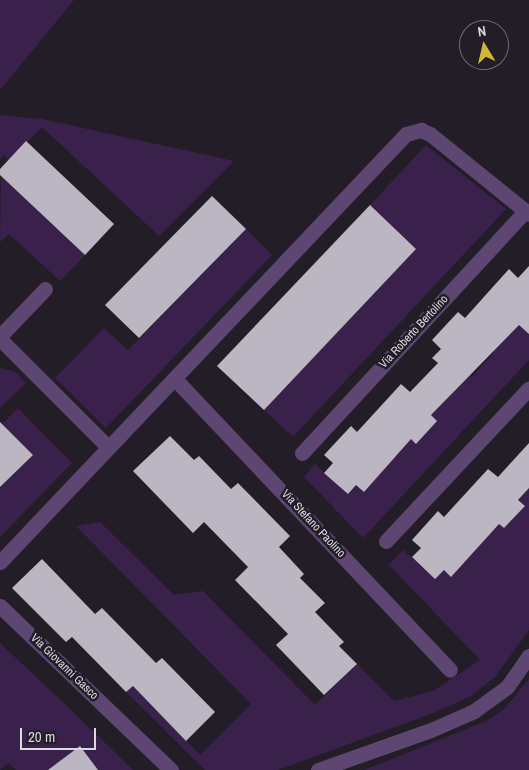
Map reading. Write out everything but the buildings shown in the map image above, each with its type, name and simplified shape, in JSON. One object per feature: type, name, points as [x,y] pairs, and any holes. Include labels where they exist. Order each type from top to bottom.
[{"type":"street","name":"Via Roberto Bertolino","points":[[175,378],[402,139],[416,130],[430,134],[527,212],[302,453]]},
{"type":"street","points":[[45,289],[0,338],[108,448]]},
{"type":"street","points":[[0,562],[175,378]]},
{"type":"street","name":"Via Stefano Paolino","points":[[175,378],[450,670]]},
{"type":"street","points":[[386,541],[529,388]]},
{"type":"street","name":"Via Giovanni Gasco","points":[[0,606],[170,770]]},
{"type":"street","points":[[318,770],[474,711],[507,688],[529,656]]},
{"type":"shaded area","points":[[0,0],[74,0],[0,90]]},
{"type":"shaded area","points":[[0,115],[42,119],[234,161],[159,236],[42,127],[9,160],[4,155],[0,160]]},
{"type":"shaded area","points":[[426,145],[506,209],[293,437],[264,410],[416,249],[370,205]]},
{"type":"shaded area","points":[[1,176],[85,255],[60,281],[9,234],[0,242]]},
{"type":"shaded area","points":[[246,229],[272,255],[106,428],[55,378],[104,328],[128,350]]},
{"type":"shaded area","points":[[517,323],[529,324],[529,360],[363,538],[304,477],[315,464],[348,494],[356,485],[364,492],[410,438],[416,443],[437,421],[431,415],[444,402],[421,381],[438,363],[455,379],[464,370],[472,377],[494,352],[487,346]]},
{"type":"shaded area","points":[[0,368],[14,371],[26,383],[0,408]]},
{"type":"shaded area","points":[[18,408],[72,463],[0,537],[0,487],[33,455],[2,424]]},
{"type":"shaded area","points":[[529,488],[529,630],[495,677],[471,696],[436,712],[278,770],[205,770],[126,692],[133,686],[200,755],[251,704],[76,526],[100,522],[174,595],[203,591],[315,705],[357,664],[394,701],[433,691],[480,660],[389,565],[403,550],[435,578],[497,523],[504,528],[524,506],[518,500]]},
{"type":"shaded area","points":[[0,643],[133,770],[16,770],[9,763],[0,770]]},
{"type":"shaded area","points":[[529,679],[529,770],[364,770],[486,721],[504,709]]}]
